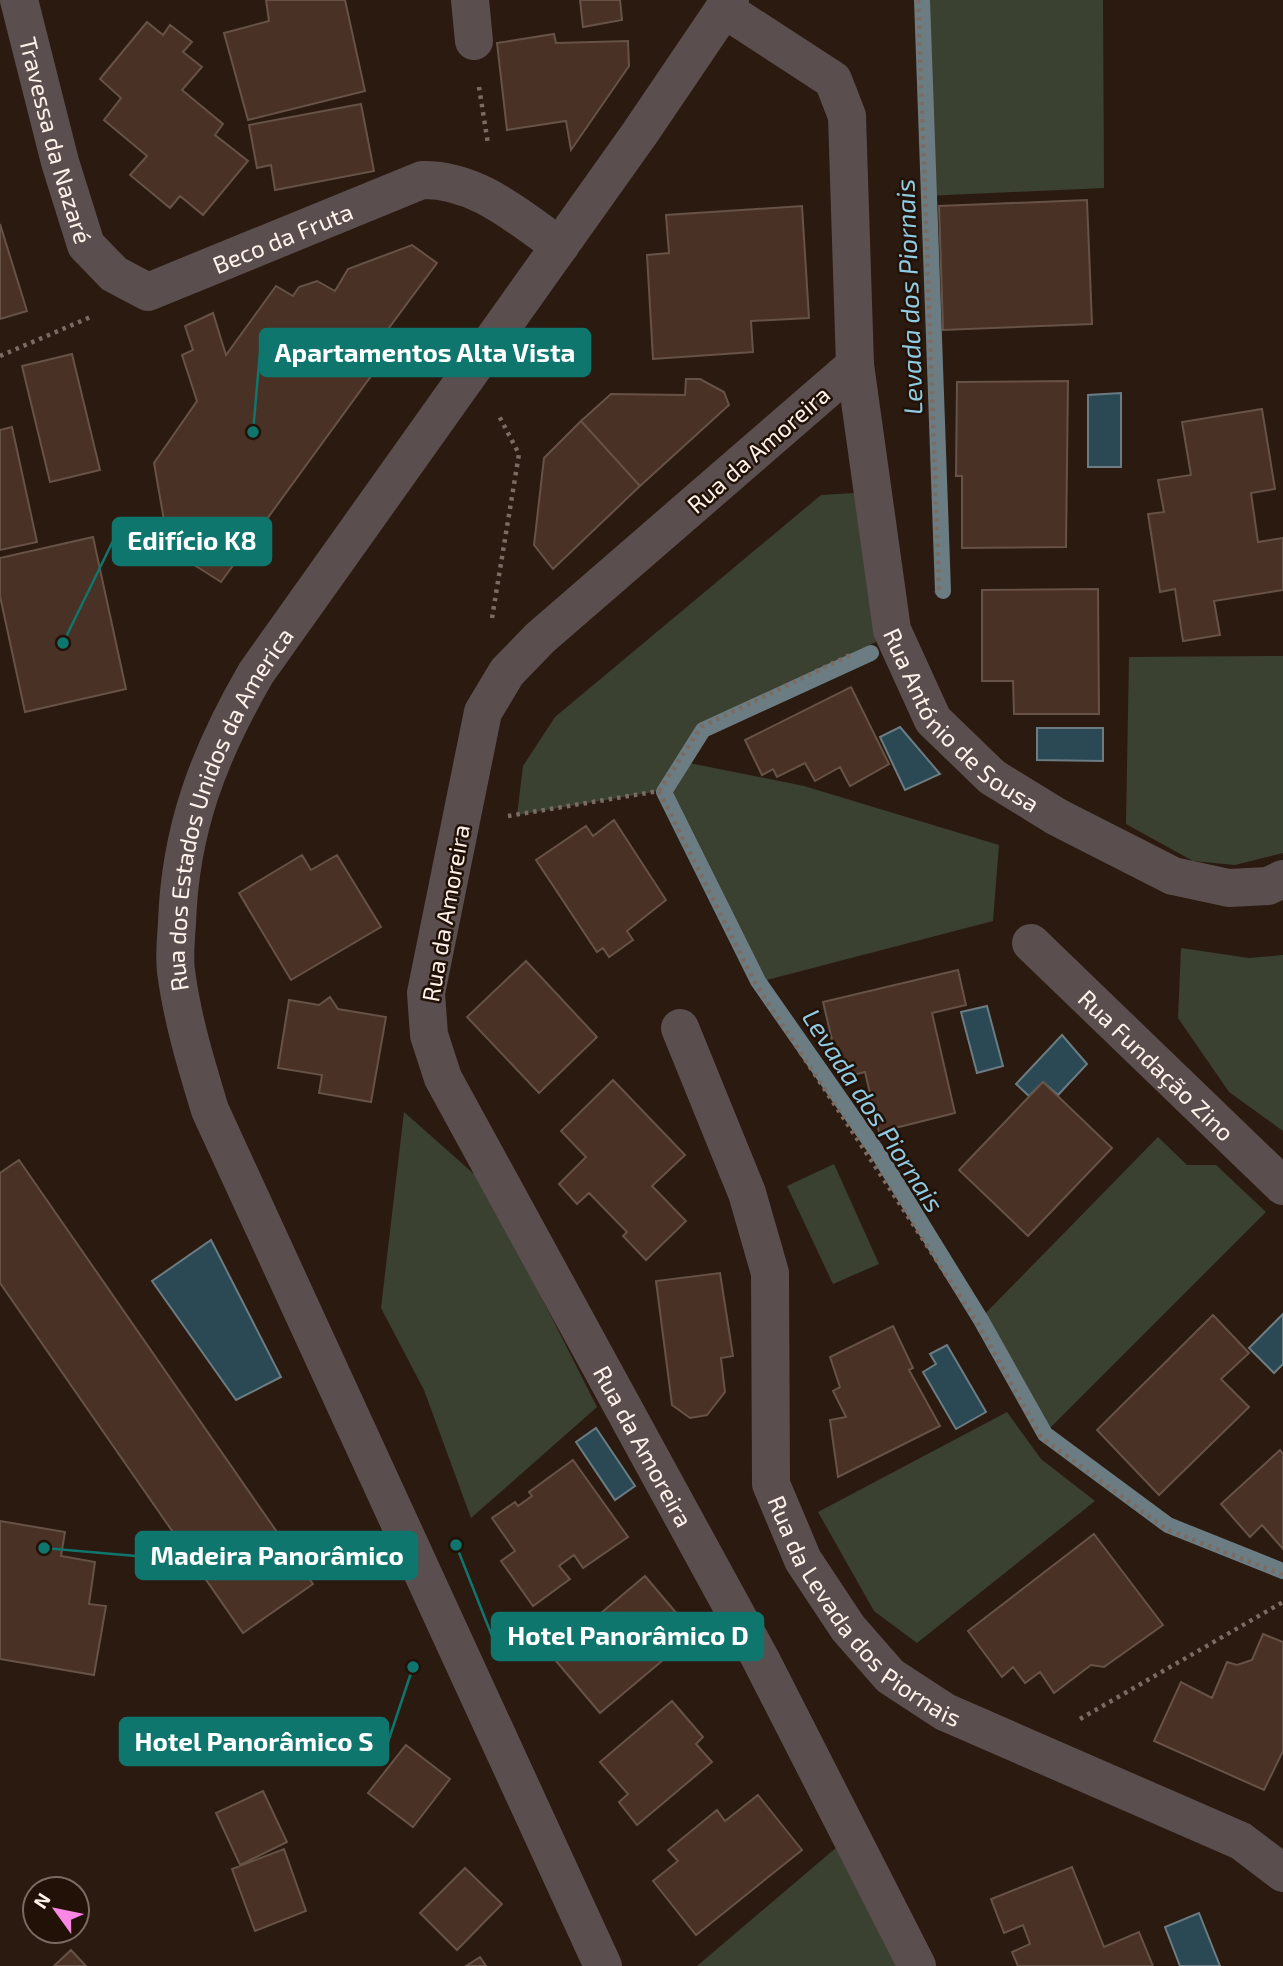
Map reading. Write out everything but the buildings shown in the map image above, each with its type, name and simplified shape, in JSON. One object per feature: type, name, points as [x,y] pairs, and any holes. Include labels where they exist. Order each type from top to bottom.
[{"type":"street","name":"Travessa da Nazaré","points":[[19,0],[60,162],[86,245],[114,274],[148,292]]},
{"type":"street","points":[[470,0],[474,41]]},
{"type":"street","points":[[727,5],[833,80],[847,116],[855,365]]},
{"type":"street","name":"Rua dos Estados Unidos da America","points":[[603,1966],[210,1110],[184,1016],[175,968],[182,861],[202,780],[225,725],[256,673],[560,246],[727,5]]},
{"type":"street","name":"Beco da Fruta","points":[[148,292],[422,180],[465,185],[560,246]]},
{"type":"street","name":"Rua António de Sousa","points":[[855,365],[892,631],[933,719],[992,777],[1057,817],[1173,876],[1229,888],[1268,886],[1283,879]]},
{"type":"street","name":"Rua da Amoreira","points":[[855,365],[540,638],[508,672],[483,712],[426,993],[429,1035],[443,1078],[761,1658],[917,1966]]},
{"type":"street","name":"Rua Fundação Zino","points":[[1031,943],[1283,1186]]},
{"type":"street","name":"Rua da Levada dos Piornais","points":[[680,1028],[747,1193],[769,1273],[771,1484],[803,1560],[848,1628],[890,1676],[944,1712],[1241,1841],[1283,1873]]},
{"type":"path","points":[[460,822],[659,791],[701,727],[876,642],[939,590],[918,0]]},
{"type":"path","points":[[0,356],[148,292]]},
{"type":"path","points":[[492,620],[519,454],[498,413]]},
{"type":"path","points":[[659,791],[755,983],[977,1322],[1041,1437],[1166,1529],[1283,1576]]},
{"type":"path","points":[[1073,1723],[1283,1602]]},
{"type":"green space","points":[[918,0],[1103,0],[1104,188],[925,196]]},
{"type":"green space","points":[[854,493],[867,512],[876,642],[701,727],[679,761],[804,786],[999,845],[993,921],[755,983],[659,791],[517,815],[523,766],[555,717],[821,495]]},
{"type":"green space","points":[[1283,656],[1283,853],[1235,865],[1193,861],[1126,824],[1129,657]]},
{"type":"green space","points":[[1181,948],[1249,958],[1283,955],[1283,1131],[1229,1092],[1178,1018]]},
{"type":"green space","points":[[404,1112],[483,1182],[597,1407],[471,1518],[424,1390],[381,1308]]},
{"type":"green space","points":[[1158,1137],[1187,1165],[1216,1165],[1266,1212],[1041,1437],[977,1322]]},
{"type":"green space","points":[[834,1164],[879,1264],[833,1284],[787,1186]]},
{"type":"green space","points":[[1007,1412],[1041,1459],[1095,1501],[917,1643],[874,1611],[818,1512]]},
{"type":"green space","points":[[844,1841],[898,1966],[697,1966]]},
{"type":"water","points":[[1121,393],[1121,467],[1088,467],[1088,395]]},
{"type":"water","points":[[900,727],[940,774],[905,790],[880,737]]},
{"type":"water","points":[[1037,728],[1103,728],[1103,761],[1037,760]]},
{"type":"water","points":[[987,1006],[1003,1066],[977,1073],[961,1012]]},
{"type":"water","points":[[1062,1035],[1087,1064],[1058,1095],[1043,1082],[1029,1096],[1016,1084]]},
{"type":"water","points":[[211,1240],[281,1377],[236,1400],[152,1281]]},
{"type":"water","points":[[1283,1314],[1283,1364],[1274,1373],[1249,1348]]},
{"type":"water","points":[[947,1345],[986,1412],[956,1429],[923,1372],[936,1364],[930,1354]]},
{"type":"water","points":[[596,1428],[635,1486],[615,1500],[576,1442]]},
{"type":"water","points":[[1199,1913],[1220,1966],[1180,1966],[1165,1927]]},
{"type":"waterway","name":"Levada dos Piornais","points":[[922,0],[943,591]]},
{"type":"waterway","name":"Levada dos Piornais","points":[[871,653],[703,730],[664,792],[758,981],[878,1153],[981,1320],[1045,1434],[1168,1525],[1283,1571]]},
{"type":"place","name":"Apartamentos Alta Vista","points":[[253,432]]},
{"type":"place","name":"Edifício K8","points":[[63,643]]},
{"type":"place","name":"Hotel Panorâmico D","points":[[456,1545]]},
{"type":"place","name":"Madeira Panorâmico","points":[[44,1548]]},
{"type":"place","name":"Hotel Panorâmico S","points":[[413,1667]]}]
